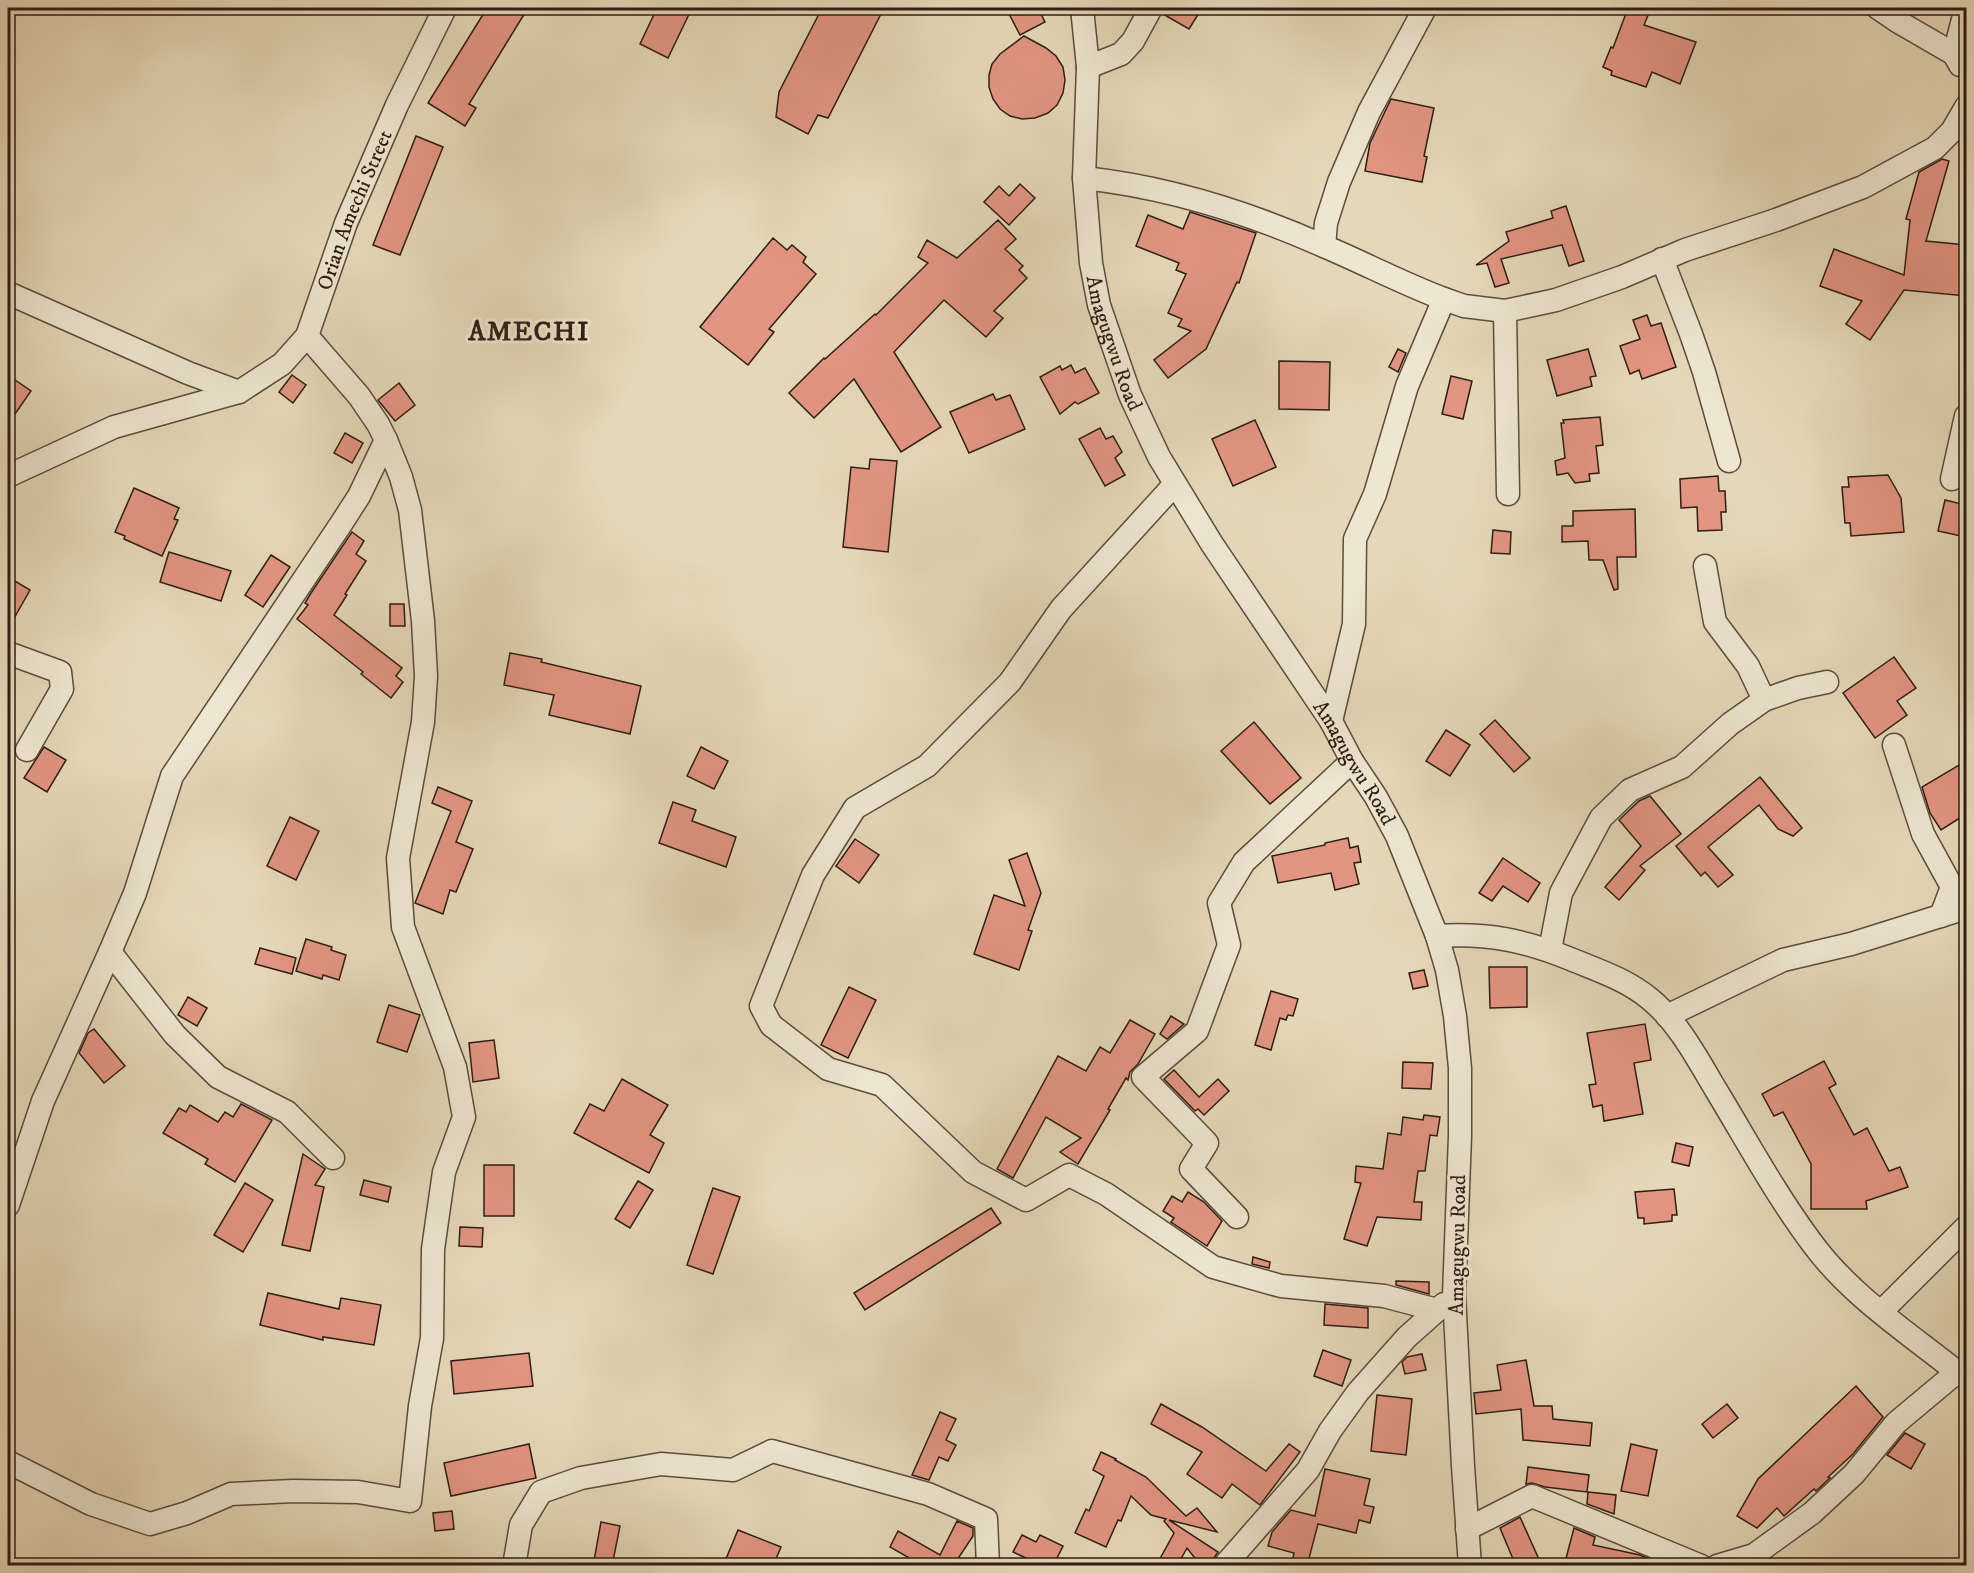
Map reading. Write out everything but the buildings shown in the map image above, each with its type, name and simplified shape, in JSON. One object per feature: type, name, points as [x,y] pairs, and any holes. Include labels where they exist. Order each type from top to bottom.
[{"type":"street","name":"Orian Amechi Street","points":[[8,476],[114,427],[239,392],[282,364],[307,336],[346,223],[397,105],[445,8]]},
{"type":"street","name":"Amagugwu Road","points":[[1082,8],[1088,68],[1084,178],[1091,262],[1099,305],[1130,395],[1159,457],[1175,484],[1212,544],[1331,721],[1352,761],[1376,797],[1397,836],[1437,936],[1447,970],[1455,1016],[1460,1068],[1460,1136],[1454,1294],[1470,1566]]},
{"type":"street","points":[[1088,68],[1121,54],[1132,41],[1151,8]]},
{"type":"street","points":[[1324,246],[1326,223],[1331,205],[1369,112],[1425,8]]},
{"type":"street","points":[[1878,8],[1960,58]]},
{"type":"street","points":[[1966,8],[1960,58],[1966,77]]},
{"type":"street","points":[[1084,178],[1121,182],[1181,196],[1254,218],[1444,299],[1464,306],[1505,311],[1556,300],[1622,277],[1685,250],[1776,220],[1863,187],[1959,135],[1966,107]]},
{"type":"street","points":[[1662,259],[1691,334],[1729,460]]},
{"type":"street","points":[[8,293],[188,373],[239,392]]},
{"type":"street","points":[[1331,721],[1354,624],[1355,539],[1375,494],[1407,386],[1444,299]]},
{"type":"street","points":[[1505,311],[1508,494]]},
{"type":"street","points":[[8,1462],[91,1504],[150,1524],[187,1513],[231,1494],[293,1491],[358,1492],[410,1502],[420,1406],[432,1338],[433,1249],[444,1172],[464,1117],[455,1067],[403,927],[398,858],[423,722],[426,676],[420,598],[410,510],[401,477],[386,440],[359,396],[307,336]]},
{"type":"street","points":[[1952,479],[1966,416]]},
{"type":"street","points":[[8,1205],[43,1101],[135,892],[171,776],[335,534],[359,496],[386,440]]},
{"type":"street","points":[[1175,484],[1061,609],[1010,682],[927,766],[855,808],[813,875],[761,1006],[771,1025],[828,1069],[882,1085],[972,1172],[1026,1200],[1069,1175],[1106,1194],[1213,1267],[1281,1286],[1384,1296],[1437,1310]]},
{"type":"street","points":[[1705,566],[1714,622],[1748,666],[1764,700]]},
{"type":"street","points":[[8,653],[60,672],[62,689],[27,750]]},
{"type":"street","points":[[1550,950],[1561,893],[1601,818],[1630,790],[1682,767],[1730,724],[1764,700],[1798,688],[1827,682]]},
{"type":"street","points":[[1894,746],[1923,834],[1952,887],[1941,916]]},
{"type":"street","points":[[1237,1217],[1191,1169],[1207,1143],[1143,1077],[1197,1031],[1229,945],[1219,903],[1244,862],[1352,761]]},
{"type":"street","points":[[1667,1016],[1783,960],[1851,944],[1966,908]]},
{"type":"street","points":[[1437,936],[1468,934],[1516,940],[1550,950],[1611,975],[1648,997],[1667,1016],[1692,1049],[1757,1159],[1830,1267],[1881,1312],[1962,1375],[1896,1423],[1854,1474],[1812,1513],[1754,1555],[1717,1566]]},
{"type":"street","points":[[110,952],[176,1035],[218,1077],[287,1112],[333,1158]]},
{"type":"street","points":[[1881,1312],[1966,1227]]},
{"type":"street","points":[[1224,1566],[1308,1470],[1330,1431],[1358,1392],[1407,1337],[1454,1294]]},
{"type":"street","points":[[514,1566],[521,1525],[542,1492],[581,1478],[661,1464],[733,1470],[772,1451],[928,1494],[986,1519],[988,1566]]},
{"type":"street","points":[[1467,1529],[1532,1496],[1701,1566]]},
{"type":"district","name":"AMECHI","points":[[529,331]]}]
